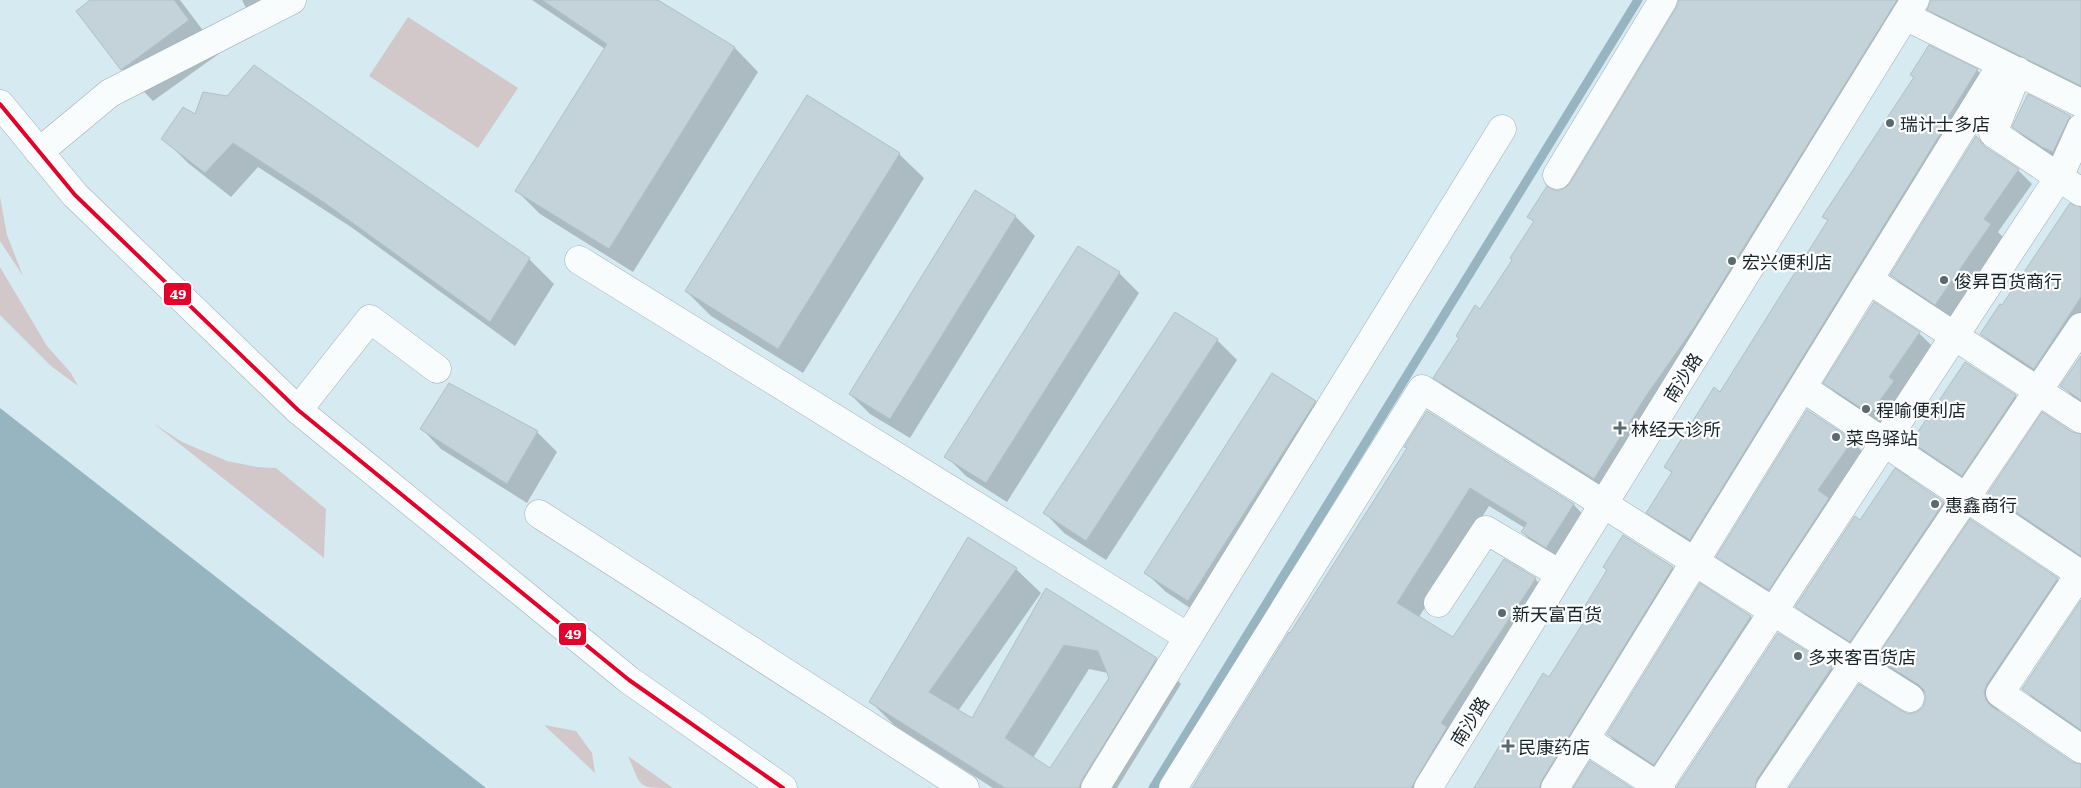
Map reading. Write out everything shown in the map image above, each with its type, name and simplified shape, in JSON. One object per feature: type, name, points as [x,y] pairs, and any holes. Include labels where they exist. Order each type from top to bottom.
[{"type":"street","points":[[39,152],[110,93],[292,0]]},
{"type":"street","points":[[1557,175],[1663,0]]},
{"type":"street","points":[[1910,8],[2010,68],[2081,102]]},
{"type":"street","name":"南沙路","points":[[1428,788],[1910,8]]},
{"type":"street","points":[[2010,68],[1993,133],[2070,185]]},
{"type":"street","points":[[1555,788],[1870,280],[2010,68]]},
{"type":"street","points":[[0,104],[75,195],[298,410],[629,680],[783,788]]},
{"type":"street","points":[[1585,738],[1659,788],[1954,336],[2070,185],[2081,128]]},
{"type":"street","points":[[1095,788],[1502,129]]},
{"type":"street","points":[[579,260],[1188,637]]},
{"type":"street","points":[[1870,280],[2081,420]]},
{"type":"street","points":[[298,410],[370,319],[437,369]]},
{"type":"street","points":[[1770,788],[2081,327]]},
{"type":"street","points":[[1803,388],[2081,573],[2000,693],[2081,749]]},
{"type":"street","points":[[1173,788],[1422,389],[1910,698]]},
{"type":"street","points":[[539,514],[965,788]]},
{"type":"street","points":[[1438,603],[1486,530],[1560,574]]},
{"type":"shaded area","points":[[408,17],[518,88],[478,148],[369,76]]},
{"type":"shaded area","points":[[0,197],[7,235],[23,276],[0,241]]},
{"type":"shaded area","points":[[0,267],[47,346],[71,373],[78,386],[51,366],[0,315]]},
{"type":"shaded area","points":[[153,423],[182,442],[227,461],[257,467],[276,468],[326,509],[324,558]]},
{"type":"shaded area","points":[[544,725],[576,731],[592,753],[595,773]]},
{"type":"shaded area","points":[[628,756],[673,788],[652,788],[642,784]]},
{"type":"water","points":[[0,408],[486,788],[0,788]]},
{"type":"building","points":[[90,0],[174,0],[189,20],[121,70],[76,11]]},
{"type":"building","points":[[542,0],[658,0],[735,47],[609,249],[515,191],[607,44]]},
{"type":"building","points":[[1679,0],[1897,0],[1695,326],[1646,396],[1594,479],[1433,378],[1459,338],[1456,336],[1475,305],[1480,309],[1512,260],[1510,258],[1534,221],[1527,217],[1547,186],[1557,191],[1565,188],[1570,183],[1676,8]]},
{"type":"building","points":[[1931,0],[2081,0],[2081,86],[1927,10]]},
{"type":"building","points":[[1929,45],[1978,69],[1948,117],[1950,118],[1690,540],[1646,513],[1672,472],[1664,467],[1714,387],[1720,392],[1828,220],[1822,217],[1914,77],[1910,75]]},
{"type":"building","points":[[254,65],[530,258],[490,322],[325,203],[233,143],[205,173],[161,139],[183,107],[195,114],[203,92],[227,96]]},
{"type":"building","points":[[2028,94],[2071,116],[2053,152],[2012,127]]},
{"type":"building","points":[[807,95],[900,153],[778,349],[685,291]]},
{"type":"building","points":[[1976,136],[1984,146],[2019,169],[1984,219],[1991,224],[1935,305],[1890,275]]},
{"type":"building","points":[[975,190],[1016,216],[890,419],[849,394]]},
{"type":"building","points":[[2070,203],[2081,207],[2081,297],[2034,369],[1980,334],[2000,304],[2002,305]]},
{"type":"building","points":[[1078,246],[1120,272],[986,483],[944,457]]},
{"type":"building","points":[[1874,302],[1920,332],[1889,377],[1894,381],[1870,414],[1823,383]]},
{"type":"building","points":[[1175,312],[1218,339],[1086,541],[1043,513]]},
{"type":"building","points":[[2081,356],[2081,400],[2060,386]]},
{"type":"building","points":[[1965,362],[2016,395],[1962,476],[1911,442]]},
{"type":"building","points":[[1272,373],[1316,401],[1188,601],[1144,573]]},
{"type":"building","points":[[449,383],[538,431],[507,484],[420,429]]},
{"type":"building","points":[[1807,410],[1853,440],[1818,490],[1829,498],[1769,590],[1716,557]]},
{"type":"building","points":[[1427,411],[1574,504],[1546,548],[1521,532],[1527,523],[1470,488],[1397,603],[1453,637],[1504,559],[1536,578],[1441,723],[1447,727],[1411,788],[1192,788],[1407,448],[1404,447]]},
{"type":"building","points":[[2042,412],[2072,432],[2081,434],[2081,556],[1988,493]]},
{"type":"building","points":[[1895,468],[1944,502],[1850,642],[1795,607],[1855,516],[1860,520]]},
{"type":"building","points":[[1970,519],[2058,578],[1987,684],[1984,692],[1986,700],[1991,706],[2072,762],[2081,764],[2081,788],[1789,788],[1859,684],[1909,714],[1917,712],[1923,707],[1926,698],[1924,690],[1876,658]]},
{"type":"building","points":[[1623,535],[1673,567],[1542,780],[1539,788],[1474,788],[1543,673],[1549,677],[1583,623],[1577,619],[1607,570],[1603,567]]},
{"type":"building","points":[[968,537],[1017,568],[929,692],[972,718],[1046,588],[1157,658],[1082,780],[1079,788],[1005,788],[869,702]],"holes":[[[1064,645],[1098,651],[1109,678],[1050,768],[1005,738]]]},
{"type":"building","points":[[1700,583],[1751,616],[1654,765],[1607,734]]},
{"type":"building","points":[[2081,600],[2081,730],[2022,689]]},
{"type":"building","points":[[1778,633],[1832,667],[1757,779],[1755,788],[1676,788]]},
{"type":"building","points":[[1590,761],[1632,788],[1573,788]]},
{"type":"waterway","points":[[1153,788],[1638,0]]},
{"type":"transit line","name":"49","points":[[0,104],[75,195],[298,410],[629,680],[783,788]]},
{"type":"place","name":"瑞计士多店","points":[[1890,123]]},
{"type":"place","name":"宏兴便利店","points":[[1732,261]]},
{"type":"place","name":"俊昇百货商行","points":[[1944,280]]},
{"type":"place","name":"程喻便利店","points":[[1866,409]]},
{"type":"place","name":"林经天诊所","points":[[1620,428]]},
{"type":"place","name":"菜鸟驿站","points":[[1836,437]]},
{"type":"place","name":"惠鑫商行","points":[[1935,504]]},
{"type":"place","name":"新天富百货","points":[[1502,613]]},
{"type":"place","name":"多来客百货店","points":[[1798,656]]},
{"type":"place","name":"民康药店","points":[[1508,746]]}]
